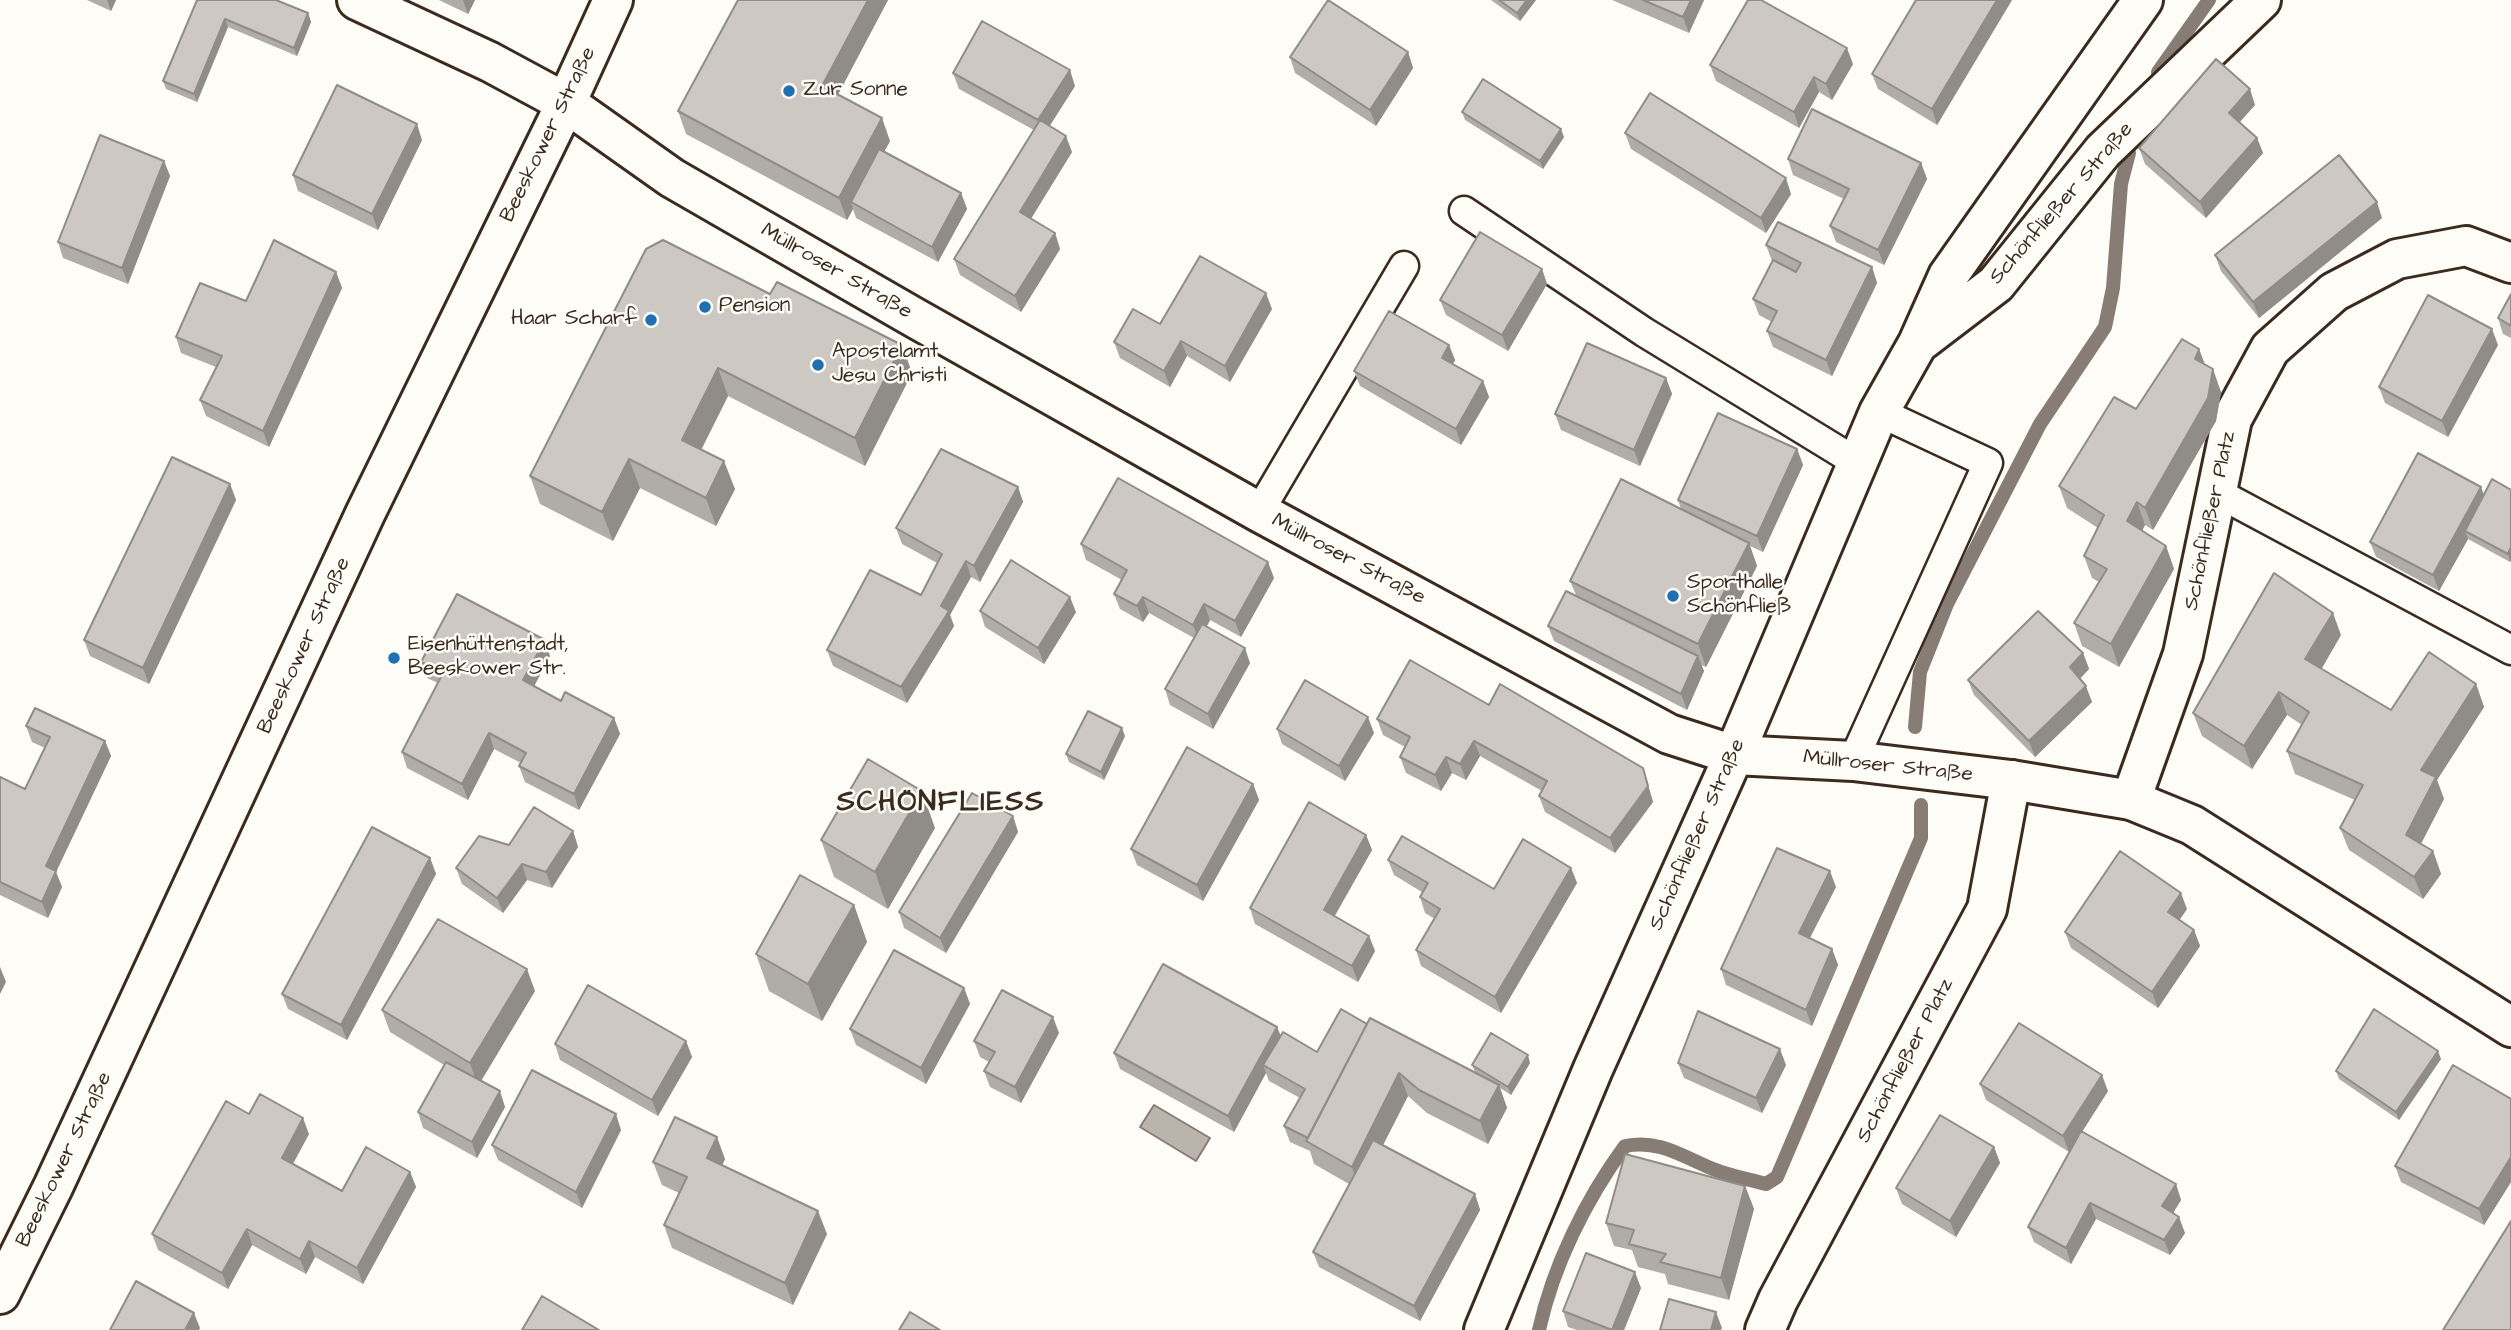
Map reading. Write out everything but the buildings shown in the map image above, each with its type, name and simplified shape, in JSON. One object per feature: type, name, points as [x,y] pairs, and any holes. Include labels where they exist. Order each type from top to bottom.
[{"type":"main road","name":"Müllroser Straße","points":[[357,0],[489,62],[566,103],[672,178],[1259,512],[1669,734],[1734,755],[1853,761],[2011,780],[2131,800],[2192,825],[2511,1027]]},
{"type":"main road","name":"Beeskower Straße","points":[[0,1294],[53,1187],[365,514],[566,103],[613,0]]},
{"type":"main road","name":"Schönfließer Straße","points":[[1483,1330],[1593,1069],[1734,755],[1879,412],[1918,343],[1948,276],[2143,0]]},
{"type":"main road","name":"Schönfließer Straße","points":[[1918,343],[1996,284],[2103,151],[2261,0]]},
{"type":"main road","name":"Schönfließer Platz","points":[[2131,800],[2183,654],[2232,419],[2270,349],[2334,292],[2398,259],[2466,246],[2511,263]]},
{"type":"main road","name":"Schönfließer Platz","points":[[1765,1330],[1778,1300],[1987,909],[2011,780]]},
{"type":"lane","points":[[1464,212],[1644,332],[1858,463]]},
{"type":"lane","name":"Müllroser Straße","points":[[1259,512],[1404,267]]},
{"type":"lane","points":[[1853,761],[1988,463],[1879,412]]},
{"type":"lane","points":[[2216,492],[2511,650]]},
{"type":"shaded area","points":[[1154,1105],[1210,1138],[1196,1161],[1140,1127]]},
{"type":"waterway","points":[[2158,72],[2209,0]]},
{"type":"waterway","points":[[1915,727],[1920,672],[1947,604],[2040,424],[2105,327],[2113,288],[2121,184],[2129,153]]},
{"type":"waterway","points":[[1539,1330],[1553,1282],[1573,1234],[1597,1188],[1625,1146],[1638,1144],[1660,1147],[1719,1171],[1766,1184],[1777,1177],[1921,838],[1921,805]]},
{"type":"place","name":"Zur Sonne","points":[[789,91]]},
{"type":"place","name":"Pension","points":[[705,307]]},
{"type":"place","name":"Haar Scharf","points":[[651,320]]},
{"type":"place","name":"Apostelamt Jesu Christi","points":[[818,365]]},
{"type":"place","name":"Sporthalle Schönfließ","points":[[1673,596]]},
{"type":"place","name":"Eisenhüttenstadt, Beeskower Str.","points":[[394,658]]},
{"type":"district","name":"SCHÖNFLIESS","points":[[941,804]]}]
